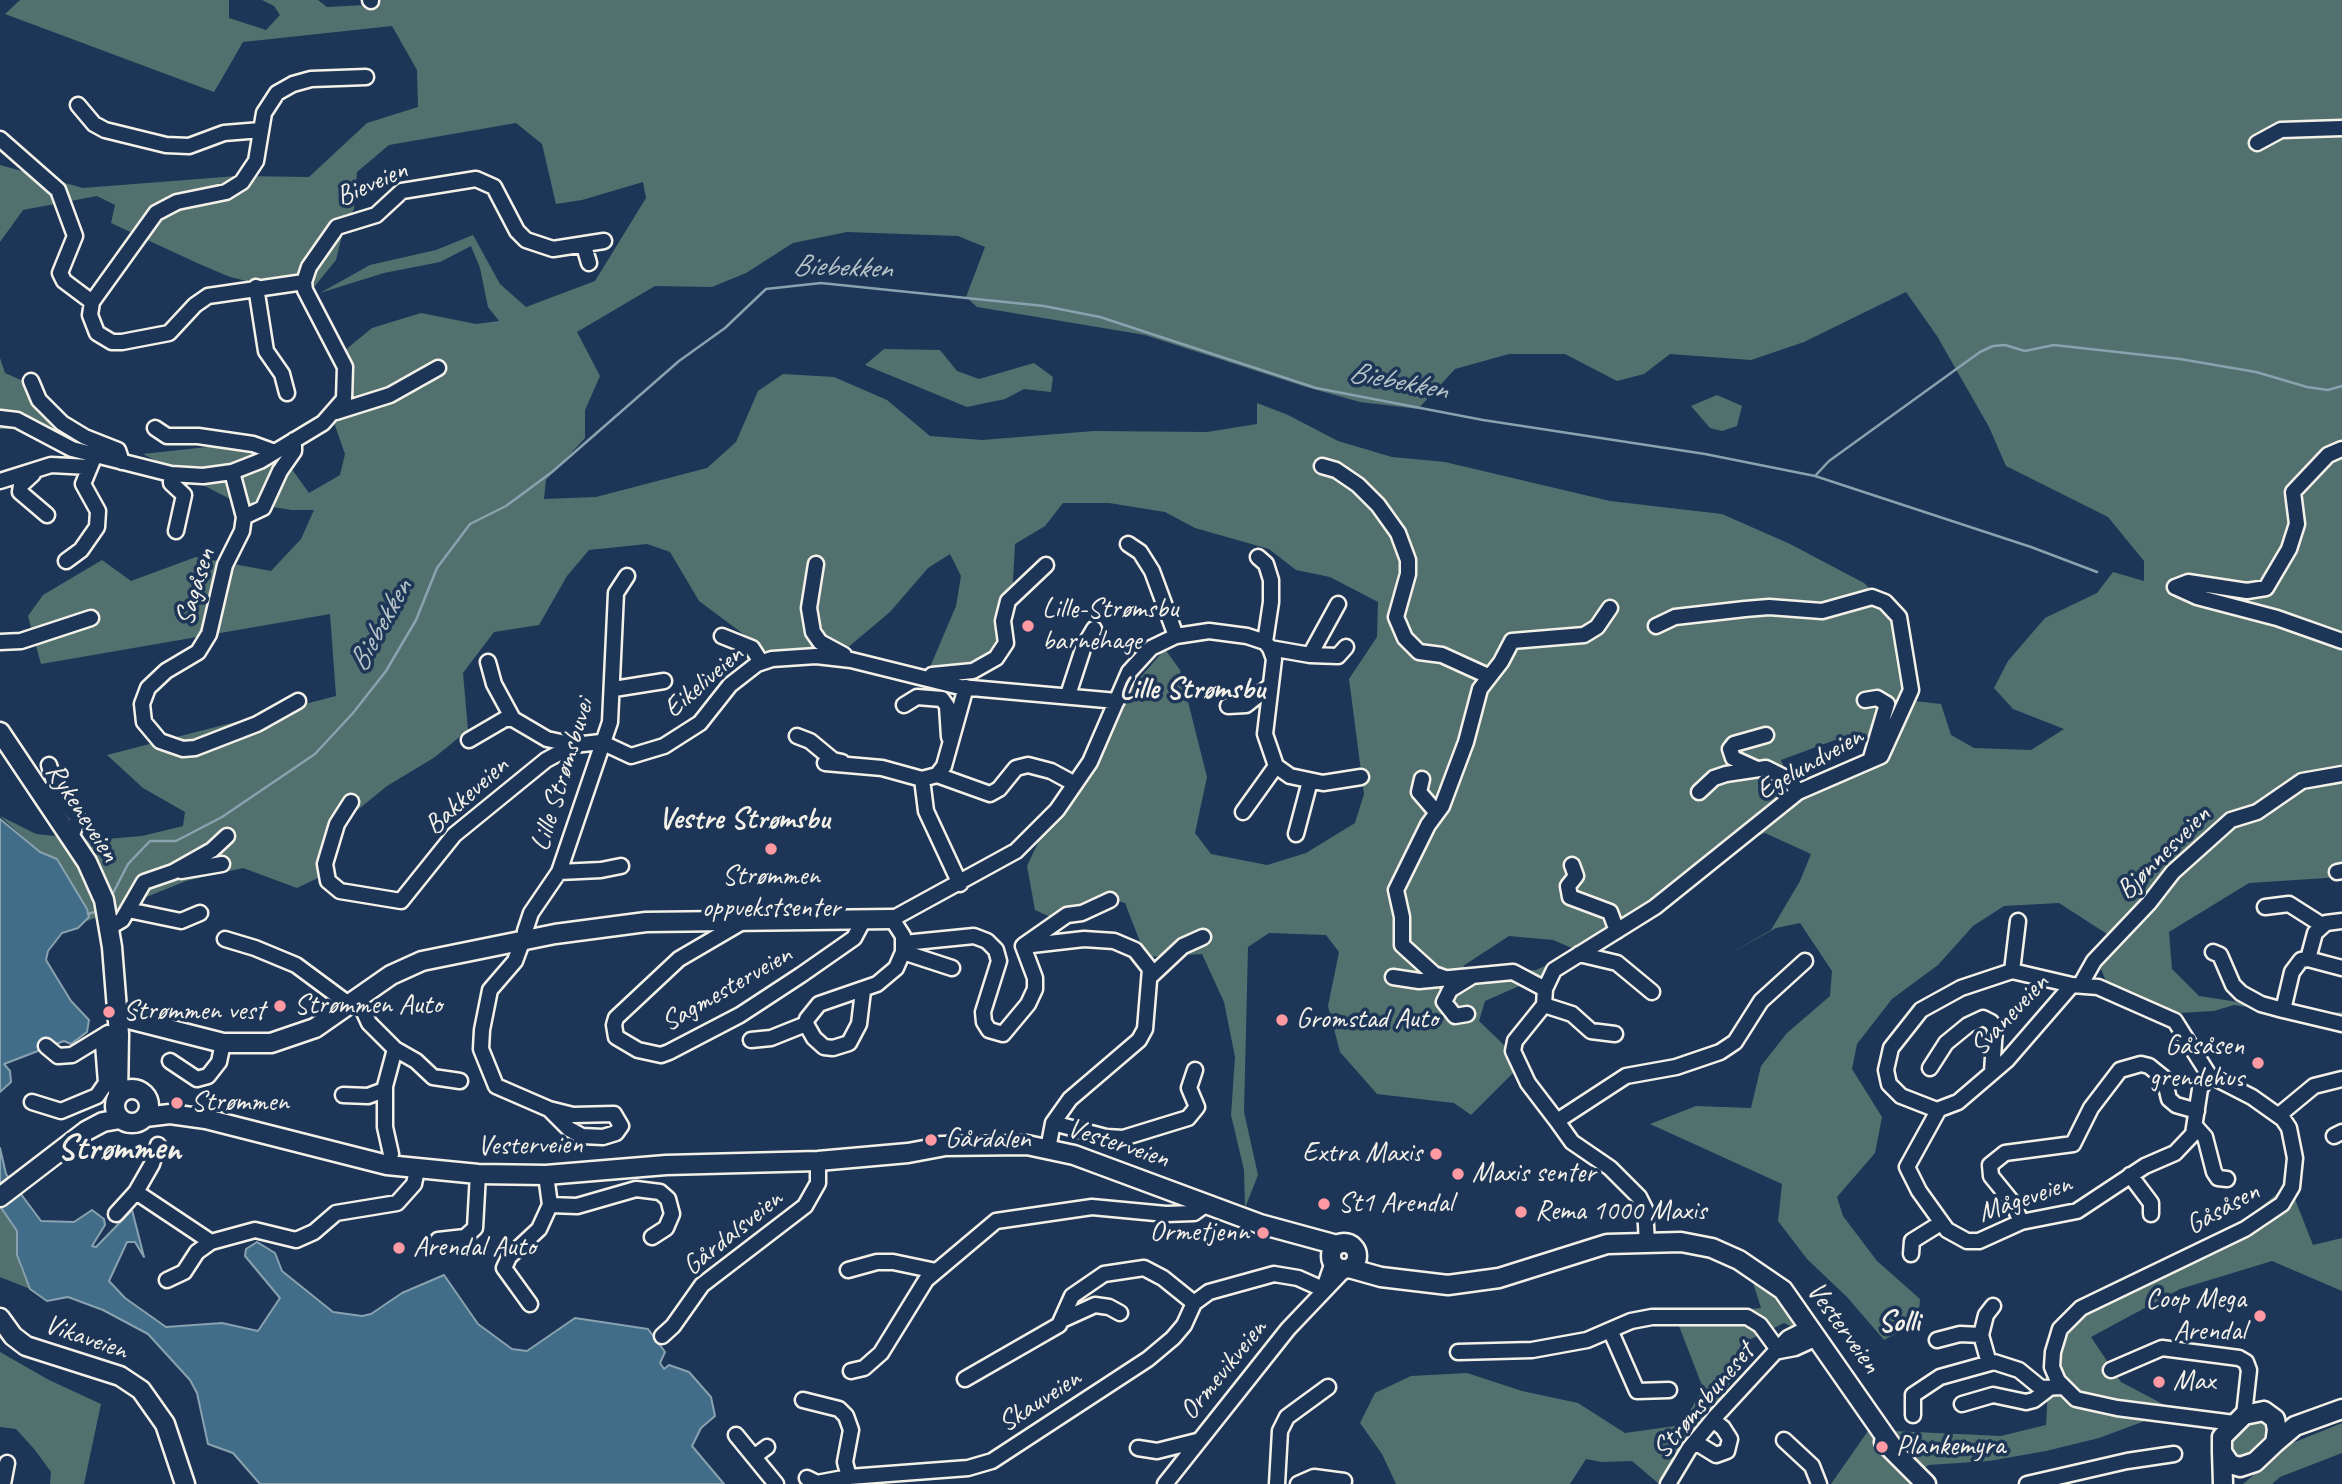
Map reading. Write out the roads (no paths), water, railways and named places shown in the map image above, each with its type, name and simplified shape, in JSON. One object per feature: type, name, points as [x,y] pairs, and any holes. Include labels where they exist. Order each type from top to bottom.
[{"type":"main road","name":"Rykeneveien","points":[[0,732],[71,837],[101,891],[110,927],[118,1030],[118,1106]]},
{"type":"main road","points":[[118,1030],[175,1033],[223,1043],[255,1045],[290,1038],[315,1028],[391,975],[422,961],[622,924],[892,919]]},
{"type":"main road","name":"Rykeneveien","points":[[118,1030],[142,1094]]},
{"type":"main road","points":[[0,1197],[11,1181],[118,1106],[127,1090],[142,1094],[149,1108],[145,1117],[136,1123],[118,1106]]},
{"type":"main road","name":"Vesterveien","points":[[142,1094],[205,1119]]},
{"type":"main road","name":"Vesterveien","points":[[145,1117],[170,1114],[205,1119],[353,1158],[417,1170],[478,1174],[545,1175],[666,1164],[818,1161],[862,1157],[908,1148],[996,1143],[1048,1149],[1104,1165],[1208,1203],[1342,1259],[1369,1263],[1401,1280],[1426,1284],[1464,1284],[1499,1278],[1581,1254],[1615,1250],[1621,1245],[1681,1242],[1712,1248],[1739,1260],[1766,1279],[1809,1334],[1875,1432],[1926,1484]]},
{"type":"main road","name":"Vikaveien","points":[[1,1320],[26,1346],[120,1376],[141,1390],[165,1424],[181,1480]]},
{"type":"main road","points":[[2241,1425],[2338,1410]]},
{"type":"main road","points":[[2234,1484],[2295,1426],[2338,1410]]},
{"type":"main road","points":[[2241,1425],[2275,1419],[2275,1443]]},
{"type":"main road","points":[[2241,1425],[2230,1464],[2240,1467],[2256,1462]]},
{"type":"main road","points":[[2223,1484],[2241,1425]]},
{"type":"street","points":[[336,412],[346,389],[345,367],[305,290],[304,282],[208,296],[201,299],[169,333],[122,342],[112,342],[97,333],[90,315],[92,302],[161,209],[177,202],[226,192],[242,182],[256,161],[261,130],[270,102],[293,84],[311,79],[366,77]]},
{"type":"street","points":[[78,105],[94,124],[104,130],[166,145],[189,146],[224,134],[261,130]]},
{"type":"street","points":[[2257,143],[2281,130],[2342,128]]},
{"type":"street","points":[[0,139],[58,190],[75,236],[60,273],[64,281],[92,302]]},
{"type":"street","name":"Bieveien","points":[[304,282],[309,267],[337,227],[376,215],[402,191],[476,179],[494,187],[517,231],[526,240],[553,249],[604,242]]},
{"type":"street","points":[[584,246],[589,263]]},
{"type":"street","points":[[256,287],[266,351],[282,374],[287,393]]},
{"type":"street","points":[[0,481],[51,466],[92,461],[122,461],[171,474],[203,476],[232,472],[275,452],[336,412],[390,396],[438,368]]},
{"type":"street","points":[[31,381],[39,400],[62,423],[85,437],[118,450],[122,461]]},
{"type":"street","points":[[0,418],[17,420],[92,461]]},
{"type":"street","points":[[155,428],[167,436],[198,436],[253,444],[275,452]]},
{"type":"street","points":[[232,472],[244,517],[263,508],[280,471],[294,451],[294,440]]},
{"type":"street","points":[[2342,449],[2328,456],[2293,492],[2297,524],[2289,549],[2266,588],[2247,592],[2188,582],[2175,587],[2197,597],[2277,618],[2342,641]]},
{"type":"street","points":[[66,561],[81,550],[97,527],[98,511],[83,484],[92,461]]},
{"type":"street","points":[[1322,466],[1336,470],[1358,485],[1378,505],[1398,533],[1408,560],[1408,574],[1396,617],[1405,638],[1419,652],[1442,655],[1488,676]]},
{"type":"street","points":[[36,471],[21,485],[20,492],[47,515]]},
{"type":"street","points":[[171,474],[171,482],[184,495],[176,531]]},
{"type":"street","name":"Sagåsen","points":[[244,517],[239,538],[225,565],[209,634],[198,652],[156,678],[145,693],[142,704],[144,722],[160,741],[183,749],[201,746],[257,724],[298,701]]},
{"type":"street","points":[[1128,544],[1140,552],[1152,571],[1175,636]]},
{"type":"street","points":[[1258,557],[1266,564],[1271,580],[1268,645],[1274,659],[1265,742],[1276,766],[1290,776],[1323,783],[1362,777]]},
{"type":"street","points":[[816,564],[809,608],[813,632],[820,642],[852,660]]},
{"type":"street","name":"Eikeliveien","points":[[925,677],[973,671],[996,658],[1006,643],[1003,621],[1008,601],[1046,565]]},
{"type":"street","name":"Lille Strømsbuvei","points":[[549,1109],[498,1090],[481,1049],[490,990],[515,961],[524,942],[531,913],[559,872],[603,745],[614,689],[616,593],[627,576]]},
{"type":"street","name":"Egelundveien","points":[[1545,989],[1555,970],[1655,907],[1798,792],[1881,755],[1911,690],[1902,624],[1897,612],[1885,602],[1872,597],[1822,611],[1769,607],[1675,617],[1656,626]]},
{"type":"street","points":[[1310,655],[1338,604]]},
{"type":"street","points":[[1444,978],[1434,974],[1402,945],[1402,917],[1396,893],[1437,813],[1466,742],[1474,704],[1488,676],[1501,662],[1512,641],[1584,635],[1597,627],[1610,608]]},
{"type":"street","points":[[0,642],[20,641],[91,618]]},
{"type":"street","points":[[1068,695],[1084,646],[1094,629]]},
{"type":"street","points":[[751,1040],[771,1038],[806,1024],[810,1013],[819,1004],[863,990],[889,976],[903,948],[900,929],[892,919],[1016,851],[1038,832],[1090,762],[1129,673],[1144,654],[1175,636],[1209,631],[1310,655],[1338,656],[1346,647]]},
{"type":"street","points":[[722,636],[752,648],[761,662]]},
{"type":"street","name":"Eikeliveien","points":[[603,745],[631,756],[664,746],[700,723],[730,685],[761,662],[816,656],[852,660],[966,687],[1117,701]]},
{"type":"street","name":"Bakkeveien","points":[[488,662],[494,684],[513,719],[547,738],[575,744],[603,745]]},
{"type":"street","points":[[614,689],[664,681]]},
{"type":"street","points":[[1228,706],[1246,705],[1270,686]]},
{"type":"street","points":[[937,775],[948,756],[966,687]]},
{"type":"street","points":[[904,705],[928,696],[946,702],[948,756]]},
{"type":"street","points":[[1865,700],[1877,698],[1887,704],[1870,759]]},
{"type":"street","points":[[469,740],[505,719],[513,719]]},
{"type":"street","points":[[797,736],[810,740],[833,760],[904,772],[922,779],[937,775],[990,794],[999,789],[1016,768],[1028,765],[1051,771],[1075,784]]},
{"type":"street","points":[[1766,736],[1734,744],[1730,749],[1734,758],[1745,766],[1777,772],[1790,780],[1798,792]]},
{"type":"street","name":"Bakkeveien","points":[[351,802],[342,811],[329,850],[325,864],[328,881],[340,891],[401,901],[454,835],[485,807],[546,760],[575,744]]},
{"type":"street","points":[[825,763],[850,764]]},
{"type":"street","points":[[49,765],[57,792],[78,819],[71,837]]},
{"type":"street","points":[[1243,812],[1276,766]]},
{"type":"street","points":[[1699,792],[1714,778],[1760,769]]},
{"type":"street","name":"Bjønnesveien","points":[[2076,984],[2149,903],[2173,872],[2231,820],[2257,812],[2302,781],[2342,774]]},
{"type":"street","points":[[922,779],[926,811],[960,884]]},
{"type":"street","points":[[1422,779],[1419,792],[1437,813]]},
{"type":"street","points":[[1296,834],[1310,781]]},
{"type":"street","name":"Rykeneveien","points":[[110,927],[122,920],[144,883],[173,872],[212,850],[227,835]]},
{"type":"street","points":[[173,872],[222,864]]},
{"type":"street","points":[[1572,865],[1576,876],[1568,886],[1570,897],[1610,912],[1617,931]]},
{"type":"street","points":[[559,872],[621,866]]},
{"type":"street","points":[[1023,946],[1067,915],[1082,913],[1110,900]]},
{"type":"street","points":[[2265,907],[2289,904],[2322,925],[2342,921]]},
{"type":"street","points":[[128,910],[181,921],[200,913]]},
{"type":"street","points":[[2012,971],[2018,920]]},
{"type":"street","name":"Sagmesterveien","points":[[744,921],[679,959],[616,1018],[616,1038],[652,1054],[669,1052],[740,1014],[801,975],[854,938],[863,921]]},
{"type":"street","points":[[2308,959],[2310,946],[2322,925]]},
{"type":"street","points":[[903,948],[974,936],[996,950],[997,971],[983,1012],[984,1022],[989,1030],[1003,1034],[1028,1004],[1035,989],[1035,978],[1023,946]]},
{"type":"street","points":[[1150,977],[1183,946],[1203,937]]},
{"type":"street","points":[[225,939],[255,947],[296,965],[354,1002],[369,1023],[395,1049],[416,1060],[433,1077],[460,1081]]},
{"type":"street","points":[[1023,946],[1084,939],[1114,941],[1135,950],[1150,969],[1144,1029],[1132,1046],[1115,1057],[1070,1099],[1053,1123],[1048,1149]]},
{"type":"street","points":[[903,948],[952,968]]},
{"type":"street","points":[[2213,952],[2220,955],[2233,985],[2241,993],[2261,1004],[2342,1024]]},
{"type":"street","points":[[1579,954],[1617,963],[1652,992]]},
{"type":"street","points":[[2283,1010],[2292,972],[2301,960],[2308,959],[2342,968]]},
{"type":"street","points":[[1557,1121],[1626,1076],[1676,1067],[1720,1052],[1735,1042],[1761,1001],[1805,961]]},
{"type":"street","name":"Svaneveien","points":[[2012,971],[2076,984],[2007,1060],[1958,1102],[1940,1109],[1919,1105],[1892,1090],[1886,1070],[1891,1048],[1898,1035],[1928,1004],[1983,979],[2012,971]]},
{"type":"street","points":[[1393,977],[1419,981],[1513,972],[1545,989],[1544,1005],[1515,1041],[1513,1051],[1528,1083],[1572,1142],[1610,1168],[1639,1197],[1644,1209],[1647,1242]]},
{"type":"street","points":[[1467,1014],[1455,1016],[1444,1002],[1450,990],[1474,974]]},
{"type":"street","points":[[2076,984],[2098,987],[2175,1021],[2209,1075],[2279,1115],[2314,1086],[2342,1079]]},
{"type":"street","points":[[806,1024],[814,1038],[824,1047],[843,1047],[856,1033],[863,990]]},
{"type":"street","points":[[1544,1005],[1572,1014],[1591,1031],[1615,1034]]},
{"type":"street","points":[[1930,1069],[1946,1043],[1983,1018],[1995,1028],[1992,1072]]},
{"type":"street","points":[[46,1046],[53,1054],[64,1057],[118,1030]]},
{"type":"street","points":[[32,1102],[61,1111],[96,1096],[106,1083],[103,1044],[118,1030]]},
{"type":"street","points":[[170,1061],[197,1079],[208,1076],[219,1062],[223,1043]]},
{"type":"street","points":[[390,1154],[385,1127],[385,1088],[395,1049]]},
{"type":"street","points":[[2021,1222],[2013,1203],[1991,1176],[1990,1165],[2005,1153],[2073,1144],[2091,1108],[2120,1070],[2141,1064],[2149,1066],[2164,1078],[2169,1098],[2176,1105],[2197,1111]]},
{"type":"street","points":[[1053,1123],[1105,1137],[1123,1138],[1188,1118],[1197,1107],[1189,1088],[1195,1070]]},
{"type":"street","points":[[2209,1075],[2200,1090],[2196,1128],[2205,1137],[2214,1172],[2218,1178],[2227,1180]]},
{"type":"street","points":[[343,1095],[368,1096],[385,1088]]},
{"type":"street","name":"Mågeveien","points":[[1940,1109],[1907,1167],[1919,1191],[1941,1223],[1960,1238],[1972,1242],[2021,1222],[2077,1211],[2130,1175],[2183,1147],[2196,1128]]},
{"type":"street","name":"Gåsåsen","points":[[2055,1389],[2052,1367],[2056,1338],[2066,1320],[2098,1299],[2245,1229],[2282,1204],[2292,1187],[2295,1158],[2289,1128],[2279,1115]]},
{"type":"street","points":[[116,1214],[136,1192],[152,1164],[158,1145]]},
{"type":"street","name":"Gårdalsveien","points":[[662,1336],[673,1326],[702,1285],[805,1206],[818,1183],[818,1161]]},
{"type":"street","points":[[167,1280],[184,1272],[197,1252],[211,1242],[255,1230],[286,1240],[305,1237],[335,1213],[385,1207],[404,1199],[414,1184],[417,1170]]},
{"type":"street","points":[[438,1240],[465,1237],[475,1228],[478,1174]]},
{"type":"street","points":[[530,1304],[504,1268],[509,1257],[539,1228],[550,1205],[545,1175]]},
{"type":"street","points":[[2130,1175],[2151,1203],[2151,1214]]},
{"type":"street","points":[[550,1205],[577,1206],[636,1189],[652,1189],[668,1199],[672,1214],[666,1228],[653,1237]]},
{"type":"street","points":[[136,1192],[211,1242]]},
{"type":"street","points":[[851,1371],[864,1368],[881,1353],[917,1292],[936,1270],[956,1256],[987,1226],[1010,1217],[1092,1207],[1194,1213],[1208,1203]]},
{"type":"street","points":[[1911,1254],[1912,1241],[1941,1223]]},
{"type":"street","name":"Ormevikveien","points":[[1165,1484],[1197,1441],[1325,1290],[1342,1259]]},
{"type":"street","points":[[848,1270],[877,1262],[893,1262],[936,1270]]},
{"type":"street","points":[[1062,1320],[1068,1302],[1078,1290],[1104,1275],[1135,1268],[1163,1278],[1194,1303],[1209,1292],[1274,1274],[1298,1278],[1325,1290]]},
{"type":"street","name":"Skauveien","points":[[807,1478],[817,1483],[849,1477],[956,1470],[992,1461],[1148,1359],[1184,1325],[1194,1303]]},
{"type":"street","points":[[965,1379],[1053,1329],[1062,1320],[1095,1305],[1109,1307],[1120,1313]]},
{"type":"street","points":[[1989,1363],[1981,1335],[1986,1315],[1993,1306]]},
{"type":"street","points":[[1458,1352],[1532,1350],[1587,1340],[1611,1332],[1631,1321],[1652,1317],[1747,1317],[1760,1325],[1779,1351]]},
{"type":"street","points":[[1611,1332],[1637,1391],[1669,1390]]},
{"type":"street","name":"Strømsbuneset","points":[[1668,1484],[1713,1420],[1779,1351],[1788,1338],[1809,1334]]},
{"type":"street","points":[[1937,1340],[1960,1334],[1981,1335]]},
{"type":"street","points":[[1913,1415],[1911,1398],[1921,1390],[1940,1377],[1989,1363],[2010,1366],[2076,1399],[2097,1405],[2241,1425],[2248,1389],[2248,1366],[2239,1358],[2168,1348],[2153,1349],[2111,1370]]},
{"type":"street","points":[[1277,1484],[1278,1444],[1287,1417],[1328,1387]]},
{"type":"street","points":[[1962,1404],[1993,1395],[2026,1402],[2055,1389]]},
{"type":"street","points":[[803,1400],[839,1409],[846,1416],[851,1430],[845,1462],[849,1477]]},
{"type":"street","points":[[1695,1442],[1716,1455],[1727,1451],[1730,1439],[1713,1420]]},
{"type":"street","points":[[736,1435],[761,1452],[776,1484]]},
{"type":"street","points":[[1784,1440],[1812,1466],[1819,1484]]},
{"type":"street","points":[[1138,1448],[1157,1451],[1197,1441]]},
{"type":"street","points":[[2027,1484],[2127,1461],[2174,1454]]},
{"type":"street","points":[[3,1484],[7,1463]]},
{"type":"street","points":[[1298,1484],[1314,1477],[1344,1481]]},
{"type":"water","points":[[0,819],[40,852],[57,859],[87,909],[89,917],[78,928],[62,933],[48,951],[46,960],[71,1001],[89,1020],[87,1032],[71,1044],[64,1041],[4,1064],[10,1071],[11,1082],[0,1092]]},
{"type":"water","points":[[0,1148],[6,1174],[41,1221],[74,1222],[92,1210],[104,1219],[105,1225],[92,1246],[96,1247],[132,1210],[144,1257],[135,1242],[127,1242],[109,1281],[125,1298],[166,1327],[222,1323],[258,1331],[280,1298],[245,1256],[246,1249],[257,1242],[275,1253],[282,1271],[333,1312],[362,1316],[371,1314],[402,1293],[444,1275],[478,1324],[512,1349],[527,1351],[575,1318],[648,1329],[665,1352],[660,1363],[664,1369],[669,1365],[689,1372],[711,1397],[715,1416],[701,1428],[692,1446],[724,1484],[260,1484],[233,1453],[208,1444],[197,1393],[190,1380],[148,1334],[103,1310],[68,1297],[47,1301],[30,1289],[17,1255],[17,1231],[0,1206]]},
{"type":"waterway","name":"Biebekken","points":[[111,897],[128,864],[150,841],[176,841],[222,817],[315,754],[353,713],[386,671],[416,620],[437,568],[470,524],[506,506],[552,472],[679,361],[725,328],[766,289],[821,283],[1044,306],[1100,317],[1316,388],[1483,420],[1705,454],[1815,476],[2031,547],[2097,572]]},
{"type":"waterway","points":[[1815,476],[1829,461],[1980,352],[1993,346],[2005,345],[2025,351],[2054,345],[2180,359],[2256,372],[2307,387],[2328,390],[2342,386]]},
{"type":"waterway","points":[[88,914],[95,912]]},
{"type":"place","name":"Lille-Strømsbu barnehage","points":[[1028,626]]},
{"type":"place","name":"Strømmen oppvekstsenter","points":[[771,849]]},
{"type":"place","name":"Strømmen Auto","points":[[280,1006]]},
{"type":"place","name":"Strømmen vest","points":[[109,1012]]},
{"type":"place","name":"Gromstad Auto","points":[[1282,1020]]},
{"type":"place","name":"Gåsåsen grendehus","points":[[2258,1063]]},
{"type":"place","name":"Strømmen","points":[[177,1103]]},
{"type":"place","name":"Gårdalen","points":[[931,1140]]},
{"type":"place","name":"Extra Maxis","points":[[1436,1154]]},
{"type":"place","name":"Maxis senter","points":[[1458,1174]]},
{"type":"place","name":"St1 Arendal","points":[[1324,1204]]},
{"type":"place","name":"Rema 1000 Maxis","points":[[1521,1212]]},
{"type":"place","name":"Ormetjenn","points":[[1263,1233]]},
{"type":"place","name":"Arendal Auto","points":[[399,1248]]},
{"type":"place","name":"Coop Mega Arendal","points":[[2260,1316]]},
{"type":"place","name":"Max","points":[[2159,1382]]},
{"type":"place","name":"Plankemyra","points":[[1882,1447]]},
{"type":"district","name":"Lille Strømsbu","points":[[1192,690]]},
{"type":"district","name":"Vestre Strømsbu","points":[[744,820]]},
{"type":"district","name":"Strømmen","points":[[119,1150]]},
{"type":"district","name":"Solli","points":[[1899,1323]]}]
